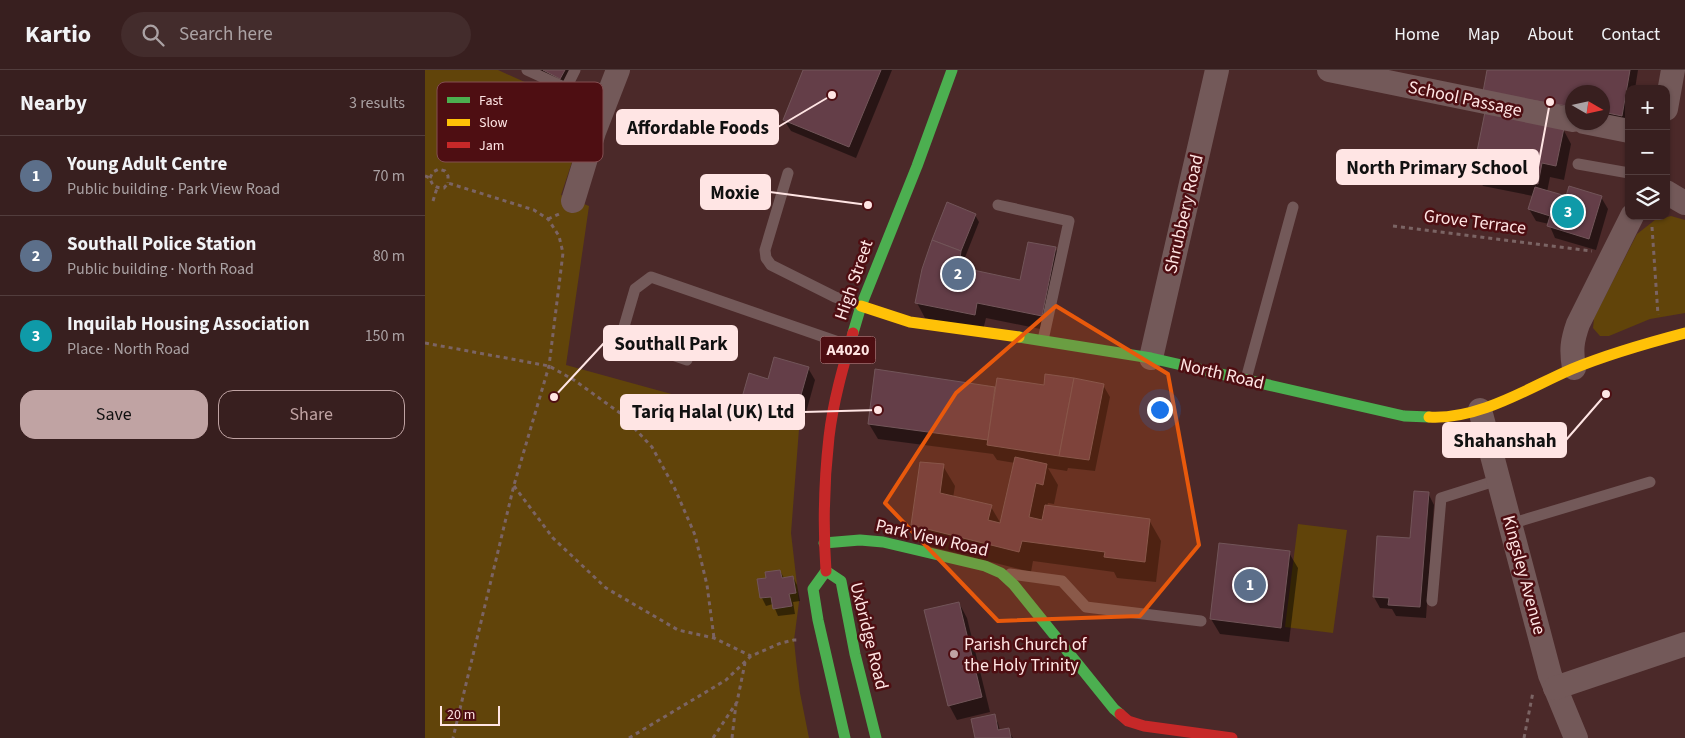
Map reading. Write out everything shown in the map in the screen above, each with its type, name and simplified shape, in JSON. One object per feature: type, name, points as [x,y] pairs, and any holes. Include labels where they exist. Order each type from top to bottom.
[{"type":"street","points":[[603,108],[617,70]]},
{"type":"street","name":"High Street","points":[[826,570],[824,543],[825,495],[829,436],[842,370],[861,306],[917,166],[952,70]]},
{"type":"street","name":"Shrubbery Road","points":[[1151,358],[1217,70]]},
{"type":"street","name":"School Passage","points":[[1329,70],[1565,118]]},
{"type":"street","points":[[1670,86],[1673,70]]},
{"type":"street","points":[[1610,127],[1625,130]]},
{"type":"street","points":[[573,201],[585,162]]},
{"type":"street","points":[[1670,194],[1685,202]]},
{"type":"street","points":[[1574,368],[1572,340],[1578,324],[1613,254],[1642,221]]},
{"type":"street","name":"North Road","points":[[861,306],[910,322],[1043,340],[1151,358],[1405,416],[1444,418],[1480,410],[1574,368],[1660,339],[1685,333]]},
{"type":"street","name":"Kingsley Avenue","points":[[1480,410],[1552,681],[1575,738]]},
{"type":"street","name":"Park View Road","points":[[824,543],[860,540],[883,542],[985,566],[1001,573],[1014,585],[1114,708],[1128,721],[1144,726],[1232,738]]},
{"type":"street","name":"Uxbridge Road","points":[[845,738],[818,620],[813,589],[826,570],[841,581],[855,654],[875,738]]},
{"type":"street","points":[[1552,681],[1685,644]]},
{"type":"lane","points":[[527,70],[553,82]]},
{"type":"lane","points":[[569,82],[575,70]]},
{"type":"lane","points":[[1578,164],[1625,172]]},
{"type":"lane","points":[[788,174],[765,250],[766,258],[771,265],[835,297],[861,306]]},
{"type":"lane","points":[[998,206],[1069,221],[1043,340]]},
{"type":"lane","points":[[1247,380],[1293,207]]},
{"type":"lane","points":[[687,360],[621,337],[635,289],[651,277],[850,346]]},
{"type":"lane","points":[[1431,601],[1441,498],[1498,480]]},
{"type":"lane","points":[[1510,524],[1650,482]]},
{"type":"lane","points":[[1001,573],[1062,581],[1086,607],[1201,621]]},
{"type":"path","points":[[439,169],[445,171],[449,176],[448,183],[444,188],[437,188],[432,184],[430,178],[433,172],[439,169]]},
{"type":"path","points":[[425,176],[430,178]]},
{"type":"path","points":[[448,183],[534,210],[548,219],[559,236],[563,253],[549,366],[514,485],[453,738]]},
{"type":"path","points":[[433,201],[437,188]]},
{"type":"path","points":[[1642,221],[1660,339]]},
{"type":"path","name":"Grove Terrace","points":[[1393,226],[1613,254]]},
{"type":"path","points":[[425,343],[549,366],[574,380],[619,413],[651,447],[675,489],[695,535],[707,585],[714,638]]},
{"type":"path","points":[[514,485],[553,538],[606,588],[678,630],[714,638],[751,656]]},
{"type":"path","points":[[629,738],[726,680],[746,663],[751,656],[781,643],[802,640]]},
{"type":"path","points":[[732,738],[737,702],[746,663]]},
{"type":"path","points":[[1524,738],[1535,678],[1552,681]]},
{"type":"path","points":[[713,738],[737,702]]},
{"type":"highlighted area","points":[[1056,306],[1168,374],[1199,545],[1140,616],[998,621],[885,503],[956,393]]},
{"type":"shaded area","points":[[425,70],[498,70],[525,82],[437,82],[437,162],[572,162],[561,195],[589,206],[566,365],[799,429],[791,533],[799,602],[794,640],[800,693],[809,738],[425,738]]},
{"type":"shaded area","points":[[1670,216],[1685,220],[1685,313],[1650,319],[1609,336],[1600,336],[1593,328],[1594,318],[1637,234],[1655,220],[1670,220]]},
{"type":"shaded area","points":[[1298,524],[1347,530],[1333,633],[1285,627]]},
{"type":"building","points":[[543,70],[565,70],[560,79]]},
{"type":"building","points":[[803,70],[881,70],[849,147],[783,120]]},
{"type":"building","points":[[1487,70],[1630,70],[1627,85],[1625,85],[1622,116],[1610,113],[1610,85],[1565,85],[1565,106],[1483,92]]},
{"type":"building","points":[[1485,112],[1564,128],[1556,166],[1542,163],[1538,184],[1473,171]]},
{"type":"building","points":[[1569,186],[1602,196],[1589,239],[1547,226],[1550,216],[1528,209],[1535,187],[1566,196]]},
{"type":"building","points":[[947,202],[976,214],[961,251],[932,240]]},
{"type":"building","points":[[932,240],[961,251],[959,267],[1020,280],[1028,242],[1056,247],[1042,316],[977,303],[975,315],[915,303],[922,269]]},
{"type":"building","points":[[774,357],[809,367],[795,416],[741,401],[749,373],[768,379]]},
{"type":"building","points":[[875,369],[995,387],[988,440],[868,424]]},
{"type":"building","points":[[1045,374],[1074,378],[1059,456],[987,445],[997,378],[1044,385]]},
{"type":"building","points":[[1074,378],[1104,384],[1089,460],[1059,456]]},
{"type":"building","points":[[1015,457],[1047,464],[1043,485],[1036,483],[1029,517],[1042,520],[1045,505],[1150,519],[1145,562],[1104,557],[1105,552],[1022,541],[1019,552],[911,525],[920,462],[944,464],[940,493],[992,505],[988,520],[1000,523]]},
{"type":"building","points":[[1414,491],[1429,492],[1420,607],[1388,605],[1389,598],[1373,597],[1377,536],[1410,538]]},
{"type":"building","points":[[1219,543],[1290,551],[1281,628],[1210,619]]},
{"type":"building","points":[[780,570],[782,578],[793,576],[796,593],[789,594],[792,606],[773,609],[771,597],[760,598],[757,579],[766,578],[765,572]]},
{"type":"building","name":"Parish Church of the Holy Trinity","points":[[959,602],[982,697],[948,706],[924,610]]},
{"type":"building","points":[[995,714],[998,730],[1009,728],[1011,738],[975,738],[971,719]]},
{"type":"traffic: fast","points":[[853,333],[861,306],[917,166],[952,70]]},
{"type":"traffic: fast","points":[[1019,337],[1151,358],[1404,416],[1429,417]]},
{"type":"traffic: fast","points":[[824,543],[860,540],[883,542],[985,566],[1001,573],[1014,585],[1120,714]]},
{"type":"traffic: fast","points":[[826,571],[841,581],[855,654],[876,738]]},
{"type":"traffic: fast","points":[[826,571],[813,589],[818,620],[845,738]]},
{"type":"traffic: slow","points":[[861,306],[910,322],[1019,337]]},
{"type":"traffic: slow","points":[[1429,417],[1448,417],[1485,408],[1572,369],[1628,349],[1685,333]]},
{"type":"traffic: jam","points":[[826,571],[824,504],[829,437],[836,398],[853,333]]},
{"type":"traffic: jam","points":[[1120,714],[1128,721],[1144,726],[1232,738]]},
{"type":"place","name":"Affordable Foods","points":[[832,95]]},
{"type":"place","name":"North Primary School","points":[[1550,102]]},
{"type":"place","name":"Moxie","points":[[868,205]]},
{"type":"place","name":"Inquilab Housing Association","points":[[1568,212]]},
{"type":"place","name":"Southall Police Station","points":[[958,274]]},
{"type":"place","name":"Shahanshah","points":[[1606,394]]},
{"type":"place","name":"Southall Park","points":[[554,397]]},
{"type":"place","name":"Tariq Halal (UK) Ltd","points":[[878,410]]},
{"type":"place","name":"Young Adult Centre","points":[[1250,585]]},
{"type":"place","name":"Parish Church of the Holy Trinity","points":[[954,654]]}]
